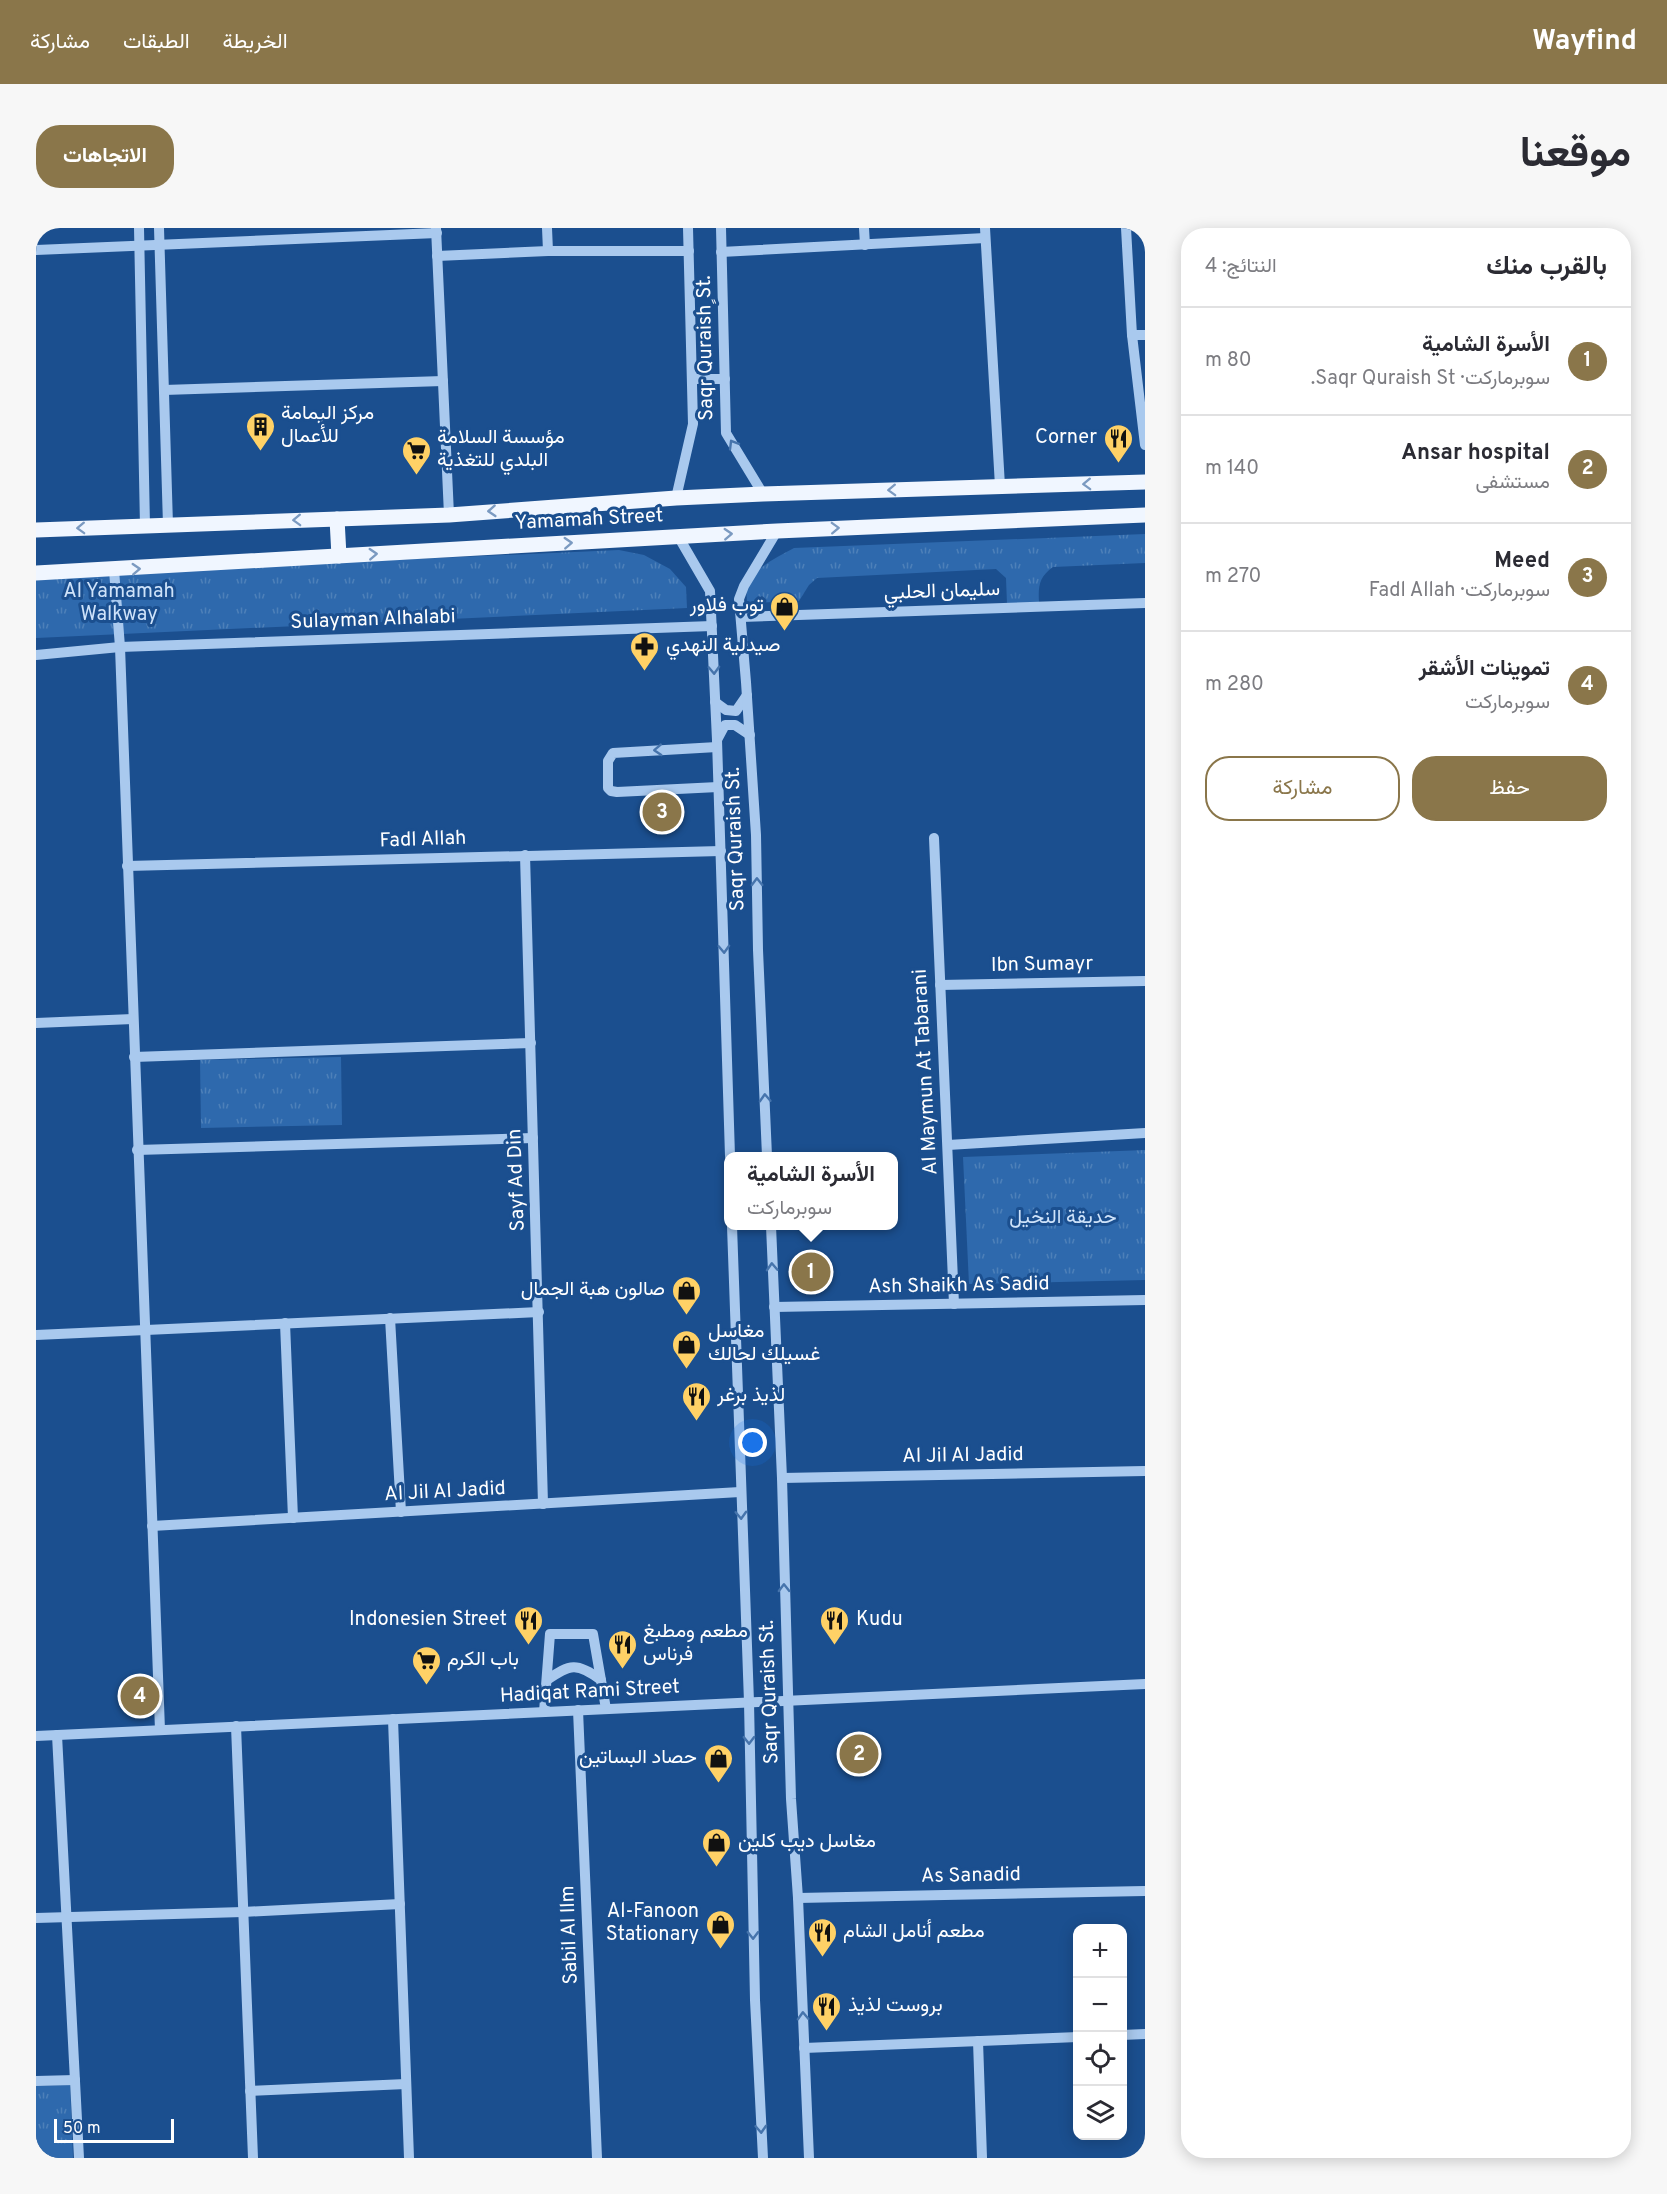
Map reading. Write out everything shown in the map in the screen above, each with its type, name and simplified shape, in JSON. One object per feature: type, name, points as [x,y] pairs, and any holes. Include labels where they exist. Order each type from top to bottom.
[{"type":"main road","name":"Yamamah Street","points":[[36,530],[449,515],[676,498],[763,494],[1145,482]]},
{"type":"main road","name":"Yamamah Street","points":[[36,573],[678,536],[1145,515]]},
{"type":"main road","points":[[337,519],[339,556]]},
{"type":"street","points":[[139,228],[145,526]]},
{"type":"street","points":[[159,228],[168,525]]},
{"type":"street","points":[[547,228],[548,251]]},
{"type":"street","name":"Saqr Quraish ٍSt.","points":[[676,498],[693,424],[694,379],[688,228]]},
{"type":"street","name":"Saqr Quraish ٍSt.","points":[[721,228],[726,433],[763,494]]},
{"type":"street","points":[[864,228],[865,245]]},
{"type":"street","points":[[1126,228],[1132,335],[1145,445]]},
{"type":"street","points":[[36,250],[342,233],[436,231],[449,515]]},
{"type":"street","points":[[721,252],[865,245],[985,233],[1000,486]]},
{"type":"street","points":[[438,256],[548,251],[689,251]]},
{"type":"street","points":[[1132,335],[1145,335]]},
{"type":"street","points":[[694,379],[725,379]]},
{"type":"street","points":[[164,390],[443,381]]},
{"type":"street","name":"Saqr Quraish St.","points":[[768,1152],[758,950],[756,835],[739,599],[744,586],[777,531]]},
{"type":"street","name":"Saqr Quraish St.","points":[[678,536],[710,591],[730,1152]]},
{"type":"street","points":[[114,570],[120,646],[160,1730]]},
{"type":"street","name":"سليمان الحلبي","points":[[741,617],[1145,603]]},
{"type":"street","name":"Sulayman Alhalabi","points":[[36,655],[120,646],[712,626]]},
{"type":"street","points":[[715,702],[726,710],[736,711],[747,695]]},
{"type":"street","points":[[718,787],[611,791],[608,761],[613,753],[717,743],[725,725],[735,725],[750,735]]},
{"type":"street","name":"Al Maymun At Tabarani","points":[[934,838],[954,1304]]},
{"type":"street","name":"Fadl Allah","points":[[127,866],[721,851]]},
{"type":"street","name":"Sayf Ad Din","points":[[525,855],[543,1504]]},
{"type":"street","name":"Ibn Sumayr","points":[[940,985],[1145,981]]},
{"type":"street","points":[[36,1023],[133,1019]]},
{"type":"street","points":[[134,1057],[531,1043]]},
{"type":"street","points":[[948,1144],[1145,1133]]},
{"type":"street","points":[[137,1150],[533,1138]]},
{"type":"street","name":"Saqr Quraish St.","points":[[732,1230],[748,1702],[754,2000],[763,2158]]},
{"type":"street","name":"Saqr Quraish St.","points":[[771,1230],[782,1478],[787,1701],[809,2158]]},
{"type":"street","name":"Ash Shaikh As Sadid","points":[[774,1307],[1145,1300]]},
{"type":"street","points":[[36,1335],[538,1312]]},
{"type":"street","points":[[390,1318],[401,1512]]},
{"type":"street","points":[[285,1323],[292,1518]]},
{"type":"street","name":"Al Jil Al Jadid","points":[[782,1478],[1145,1471]]},
{"type":"street","name":"Al Jil Al Jadid","points":[[152,1526],[740,1492]]},
{"type":"street","points":[[544,1712],[550,1634],[593,1634],[606,1709]]},
{"type":"street","points":[[547,1680],[566,1667],[586,1668],[601,1680]]},
{"type":"street","name":"Hadiqat Rami Street","points":[[36,1736],[1145,1684]]},
{"type":"street","name":"Sabil Al llm","points":[[578,1710],[597,2158]]},
{"type":"street","points":[[393,1719],[409,2158]]},
{"type":"street","points":[[236,1726],[253,2158]]},
{"type":"street","points":[[57,1735],[79,2158]]},
{"type":"street","name":"As Sanadid","points":[[798,1898],[1145,1891]]},
{"type":"street","points":[[36,1918],[243,1912],[400,1904]]},
{"type":"street","points":[[1127,2035],[1145,2034]]},
{"type":"street","points":[[804,2048],[1073,2037]]},
{"type":"street","points":[[978,2041],[982,2158]]},
{"type":"street","points":[[36,2081],[75,2080]]},
{"type":"street","points":[[250,2091],[406,2084]]},
{"type":"green space","points":[[1145,534],[1145,563],[1053,567],[1040,582],[1039,603],[1007,604],[1006,578],[996,569],[817,578],[809,585],[799,601],[747,603],[747,588],[754,575],[766,564],[794,548]]},
{"type":"green space","name":"Al Yamamah Walkway","points":[[619,550],[644,555],[670,569],[686,587],[687,608],[36,638],[36,576]]},
{"type":"green space","points":[[341,1057],[342,1125],[201,1128],[200,1060]]},
{"type":"green space","name":"حديقة النخيل","points":[[1145,1150],[1145,1280],[969,1284],[963,1157]]},
{"type":"green space","points":[[70,2085],[73,2158],[36,2158],[36,2086]]},
{"type":"place","name":"مركز اليمامة للأعمال","points":[[260,452]]},
{"type":"place","name":"Corner","points":[[1118,464]]},
{"type":"place","name":"مؤسسة السلامة البلدي للتغذية","points":[[416,476]]},
{"type":"place","name":"توب فلاور","points":[[785,632]]},
{"type":"place","name":"صيدلية النهدي","points":[[645,672]]},
{"type":"place","name":"Meed","points":[[662,812]]},
{"type":"place","name":"الأسرة الشامية","points":[[811,1272]]},
{"type":"place","name":"صالون هبة الجمال","points":[[686,1316]]},
{"type":"place","name":"مغاسل غسيلك لحالك","points":[[687,1370]]},
{"type":"place","name":"لذيذ برغر","points":[[696,1422]]},
{"type":"place","name":"Indonesien Street","points":[[528,1646]]},
{"type":"place","name":"Kudu","points":[[835,1646]]},
{"type":"place","name":"مطعم ومطبغ فرناس","points":[[622,1670]]},
{"type":"place","name":"باب الكرم","points":[[426,1686]]},
{"type":"place","name":"تموينات الأشقر","points":[[140,1696]]},
{"type":"place","name":"Ansar hospital","points":[[859,1754]]},
{"type":"place","name":"حصاد البساتين","points":[[718,1784]]},
{"type":"place","name":"مغاسل ديب كلين","points":[[717,1868]]},
{"type":"place","name":"Al-Fanoon Stationary","points":[[720,1950]]},
{"type":"place","name":"مطعم أنامل الشام","points":[[822,1958]]},
{"type":"place","name":"بروست لذيذ","points":[[827,2032]]}]
